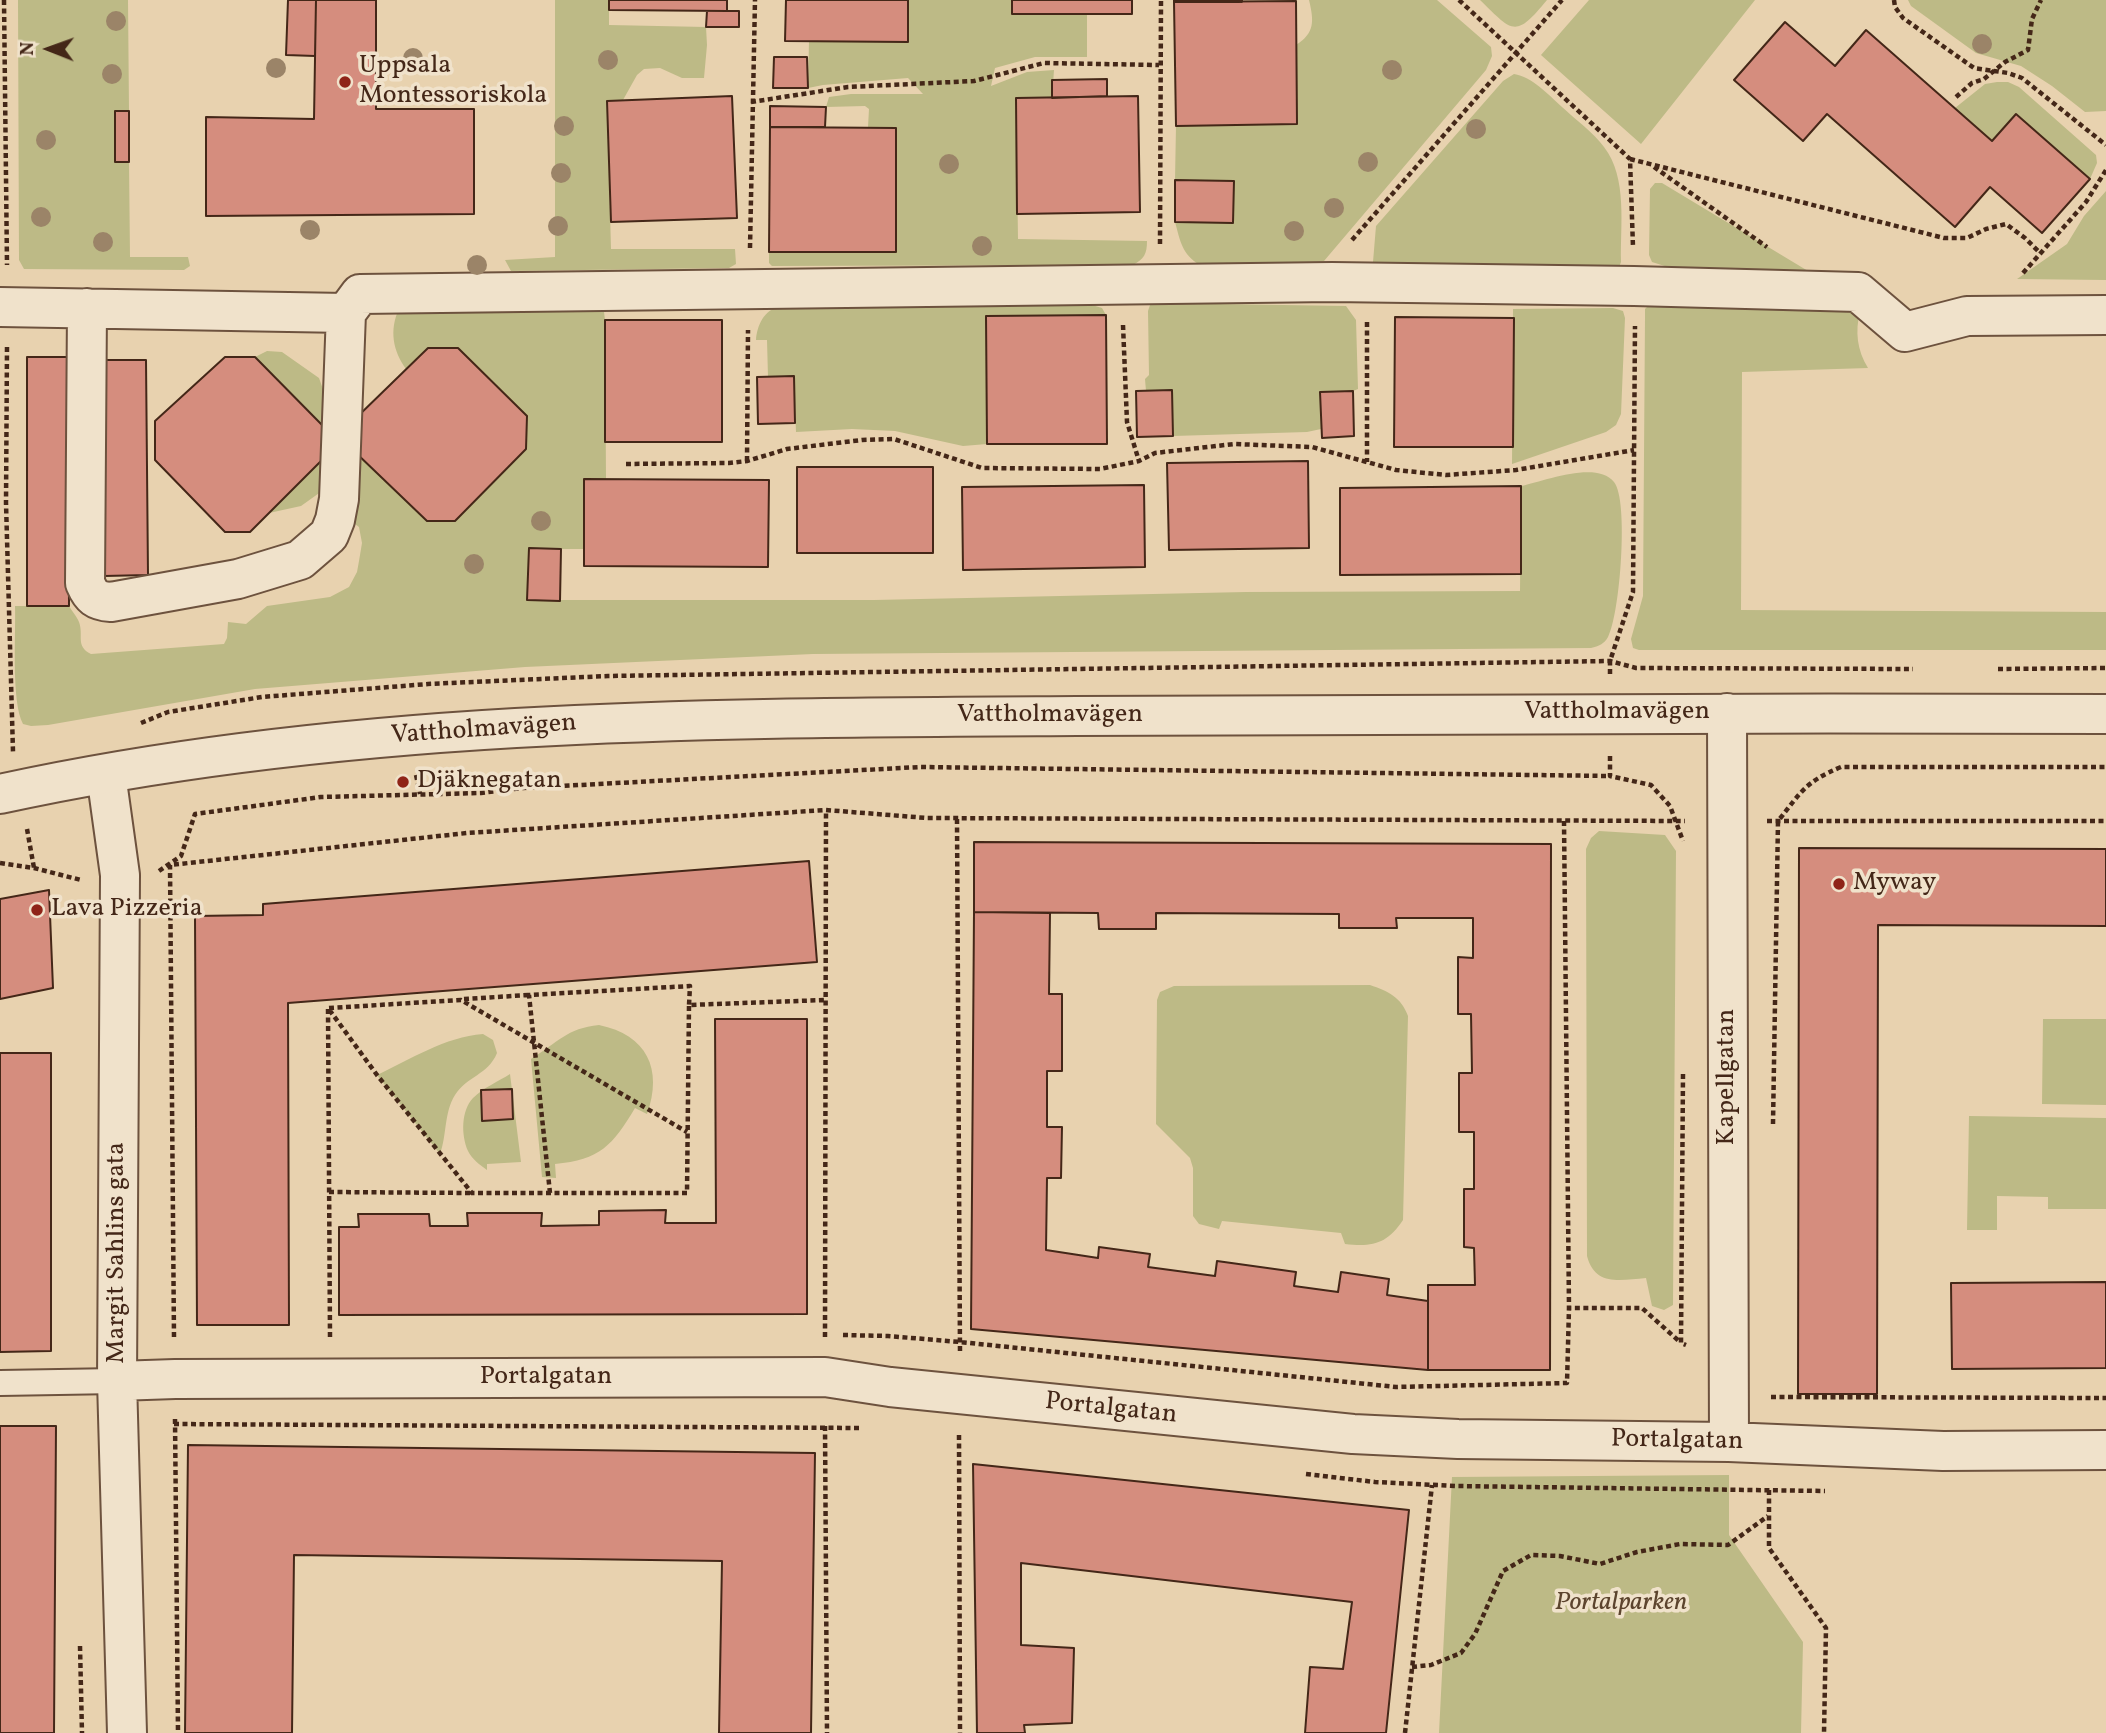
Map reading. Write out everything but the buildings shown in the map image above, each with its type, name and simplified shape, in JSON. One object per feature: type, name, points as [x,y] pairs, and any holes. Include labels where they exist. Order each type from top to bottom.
[{"type":"street","points":[[87,308],[85,583],[90,595],[99,601],[111,602],[238,579],[275,568],[300,560],[329,535],[339,499],[346,313],[360,294],[1332,282],[1634,285],[1858,292],[1905,332],[1967,316],[2106,315]]},
{"type":"street","points":[[4,307],[346,313]]},
{"type":"street","name":"Kapellgatan","points":[[1727,713],[1729,1442]]},
{"type":"street","name":"Vattholmavägen","points":[[10,792],[178,760],[456,730],[596,724],[954,716],[2106,714]]},
{"type":"street","name":"Margit Sahlins gata","points":[[106,774],[120,875],[117,1381],[127,1733]]},
{"type":"street","name":"Portalgatan","points":[[117,1381],[825,1377],[961,1394],[1353,1434],[1458,1439],[1729,1442],[1943,1451],[2106,1450]]},
{"type":"lane","points":[[0,1383],[117,1381]]},
{"type":"path","points":[[5,0],[3,503],[13,759],[10,792],[34,868]]},
{"type":"path","points":[[747,461],[751,102],[755,0]]},
{"type":"path","points":[[1160,284],[1161,0]]},
{"type":"path","points":[[1459,0],[1630,159],[1944,238],[1967,238],[2006,224],[2040,253]]},
{"type":"path","points":[[1332,282],[1347,246],[1562,0]]},
{"type":"path","points":[[1894,0],[1902,18],[1974,68],[2022,78],[2106,145]]},
{"type":"path","points":[[1955,97],[1972,83],[2028,50],[2032,19],[2041,0]]},
{"type":"path","points":[[751,102],[848,87],[974,81],[1044,63],[1159,65]]},
{"type":"path","points":[[1610,776],[1610,661],[1633,592],[1634,285],[1630,159]]},
{"type":"path","points":[[1651,164],[1773,251]]},
{"type":"path","points":[[2017,279],[2086,202],[2106,170]]},
{"type":"path","points":[[1367,462],[1367,318],[1373,284]]},
{"type":"path","points":[[1121,285],[1127,422],[1139,461]]},
{"type":"path","points":[[626,464],[747,461],[787,449],[894,439],[982,468],[1100,469],[1139,461],[1156,453],[1234,444],[1312,447],[1413,474],[1446,475],[1516,470],[1634,450]]},
{"type":"path","points":[[1773,1127],[1778,821],[1805,786],[1817,777],[1842,767],[2106,766]]},
{"type":"path","points":[[415,767],[420,794]]},
{"type":"path","points":[[0,863],[34,868],[77,881],[163,871],[170,865],[181,856],[195,814],[321,797],[481,793],[537,787],[920,767],[1610,776],[1651,785],[1670,806],[1676,821],[957,819],[826,810],[467,833],[170,865]]},
{"type":"path","points":[[826,810],[827,1733]]},
{"type":"path","points":[[957,819],[961,1394],[960,1733]]},
{"type":"path","points":[[1564,821],[1569,1308]]},
{"type":"path","points":[[1778,821],[2106,821]]},
{"type":"path","points":[[170,865],[178,1733]]},
{"type":"path","points":[[328,1008],[690,986],[687,1193],[330,1192]]},
{"type":"path","points":[[529,995],[550,1193]]},
{"type":"path","points":[[461,1000],[688,1132]]},
{"type":"path","points":[[689,1005],[825,1000]]},
{"type":"path","points":[[328,1008],[331,1338]]},
{"type":"path","points":[[328,1008],[377,1075],[472,1193]]},
{"type":"path","points":[[1768,1397],[2106,1398]]},
{"type":"path","points":[[119,1423],[872,1428]]},
{"type":"path","points":[[948,1436],[959,1437]]},
{"type":"path","points":[[1405,1733],[1432,1485]]},
{"type":"path","points":[[1412,1667],[1431,1665],[1461,1653],[1475,1634],[1503,1571],[1531,1555],[1560,1556],[1600,1564],[1637,1552],[1680,1544],[1728,1545],[1769,1516]]},
{"type":"green space","points":[[18,0],[128,0],[129,111],[115,112],[115,162],[129,162],[130,257],[188,257],[190,266],[184,270],[24,269],[19,260]]},
{"type":"green space","points":[[555,0],[609,0],[609,25],[706,27],[704,78],[682,78],[660,68],[644,69],[637,75],[623,100],[607,101],[611,249],[735,249],[736,264],[729,268],[511,271],[505,260],[555,257]]},
{"type":"green space","points":[[908,0],[1012,0],[1013,14],[1087,14],[1087,57],[1035,57],[995,68],[991,86],[1027,72],[1054,70],[1052,98],[1016,98],[1018,239],[1147,241],[1144,256],[1140,261],[1133,265],[772,266],[769,263],[769,252],[896,252],[896,128],[868,127],[869,109],[865,106],[826,107],[829,97],[851,94],[923,94],[908,78],[808,88],[809,41],[908,42]]},
{"type":"green space","points":[[1309,0],[1437,0],[1491,47],[1492,56],[1486,70],[1324,261],[1308,265],[1200,265],[1185,252],[1175,222],[1233,223],[1234,182],[1175,180],[1176,126],[1297,124],[1296,45],[1310,31],[1312,14]]},
{"type":"green space","points":[[1480,0],[1547,0],[1528,21],[1514,27],[1500,19]]},
{"type":"green space","points":[[1589,0],[1755,0],[1641,144],[1541,55]]},
{"type":"green space","points":[[1908,0],[2106,0],[2106,111],[2085,112],[2021,66],[1976,53],[1911,6]]},
{"type":"green space","points":[[1514,74],[1533,82],[1545,92],[1595,136],[1612,159],[1621,203],[1621,262],[1618,270],[1378,268],[1373,262],[1376,226],[1503,81]]},
{"type":"green space","points":[[2008,82],[2019,87],[2096,155],[2097,163],[2090,179],[2016,114],[1992,141],[1955,108],[1985,84]]},
{"type":"green space","points":[[1655,183],[1662,183],[1808,271],[1671,268],[1652,262],[1649,255],[1650,189]]},
{"type":"green space","points":[[2106,191],[2106,280],[2017,279],[2067,244],[2084,216]]},
{"type":"green space","points":[[603,304],[606,479],[584,479],[583,549],[529,549],[528,600],[874,600],[1246,592],[1520,591],[1521,486],[1583,472],[1606,476],[1614,482],[1619,493],[1621,558],[1612,625],[1605,641],[1591,648],[813,654],[525,667],[255,689],[48,725],[23,724],[15,684],[15,606],[69,606],[79,622],[83,648],[91,654],[224,644],[228,622],[246,624],[267,606],[330,597],[349,587],[357,572],[362,543],[359,527],[351,521],[355,452],[427,521],[455,521],[526,449],[527,416],[458,348],[428,348],[406,369],[398,355],[393,332],[399,309]]},
{"type":"green space","points":[[1092,305],[1102,308],[1106,315],[986,316],[987,444],[963,446],[895,431],[852,429],[796,432],[794,377],[768,377],[767,340],[756,340],[762,319],[774,308],[780,307]]},
{"type":"green space","points":[[1150,305],[1346,306],[1356,320],[1358,389],[1321,392],[1321,429],[1307,432],[1173,436],[1146,391],[1145,379],[1149,375],[1148,311]]},
{"type":"green space","points":[[1649,305],[1860,311],[1858,341],[1868,368],[1742,372],[1741,610],[2106,612],[2106,650],[1633,648],[1631,639],[1643,596],[1645,309]]},
{"type":"green space","points":[[1613,308],[1623,311],[1625,318],[1621,414],[1616,425],[1606,432],[1512,464],[1513,309]]},
{"type":"green space","points":[[267,351],[282,352],[319,378],[325,395],[322,491],[301,506],[269,513],[255,357]]},
{"type":"green space","points":[[1599,831],[1665,835],[1676,851],[1673,1305],[1664,1310],[1652,1306],[1646,1278],[1618,1280],[1603,1277],[1596,1273],[1587,1256],[1586,849],[1591,838]]},
{"type":"green space","points":[[1370,985],[1393,996],[1402,1004],[1408,1016],[1403,1220],[1385,1239],[1364,1245],[1345,1244],[1341,1233],[1222,1221],[1219,1229],[1199,1224],[1193,1216],[1193,1168],[1190,1158],[1156,1124],[1157,1000],[1160,992],[1174,986]]},
{"type":"green space","points":[[2043,1019],[2106,1019],[2106,1105],[2042,1104]]},
{"type":"green space","points":[[599,1025],[629,1037],[647,1056],[653,1083],[647,1114],[635,1108],[620,1132],[604,1148],[583,1159],[555,1164],[556,1178],[542,1177],[531,1059],[570,1033]]},
{"type":"green space","points":[[483,1034],[493,1040],[497,1053],[483,1071],[460,1089],[451,1102],[440,1154],[377,1075],[442,1044]]},
{"type":"green space","points":[[510,1074],[521,1162],[487,1164],[487,1170],[468,1151],[463,1131],[464,1116],[473,1098]]},
{"type":"green space","points":[[1969,1116],[2106,1118],[2106,1209],[2048,1209],[2048,1197],[1997,1196],[1997,1230],[1967,1230]]},
{"type":"green space","name":"Portalparken","points":[[1729,1475],[1729,1535],[1803,1642],[1801,1733],[1439,1733],[1452,1477]]},
{"type":"place","name":"Uppsala Montessoriskola","points":[[345,82]]},
{"type":"place","name":"Djäknegatan","points":[[403,782]]},
{"type":"place","name":"Myway","points":[[1839,884]]},
{"type":"place","name":"Lava Pizzeria","points":[[37,910]]}]
